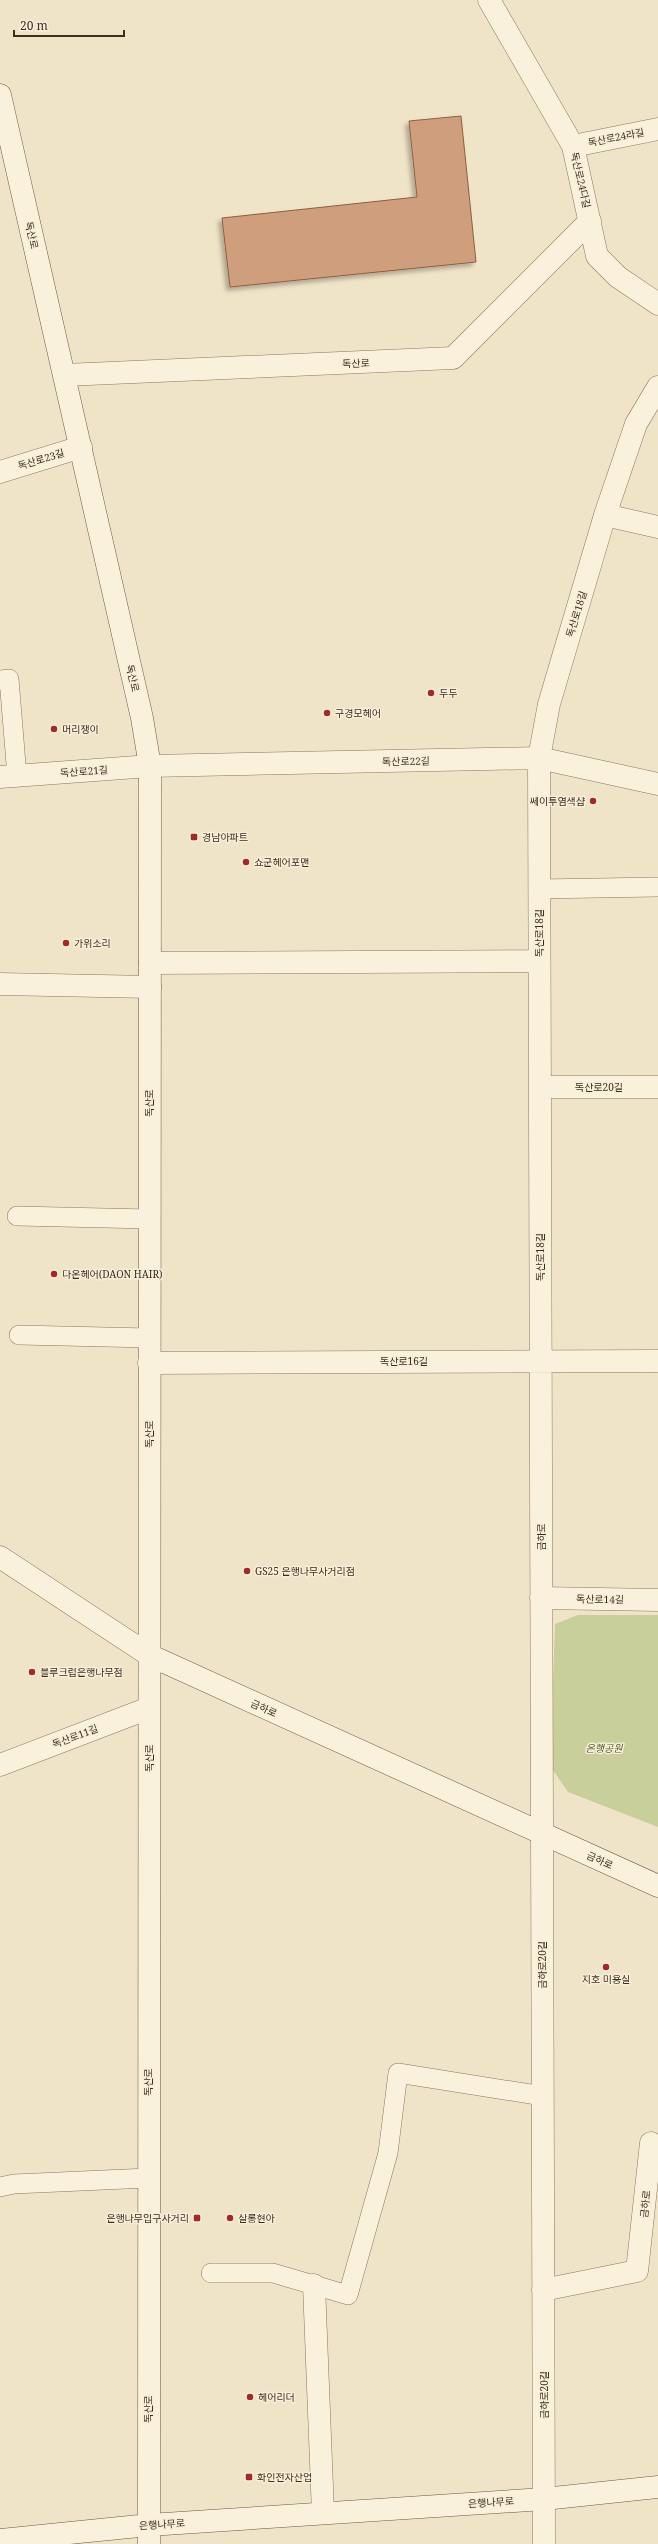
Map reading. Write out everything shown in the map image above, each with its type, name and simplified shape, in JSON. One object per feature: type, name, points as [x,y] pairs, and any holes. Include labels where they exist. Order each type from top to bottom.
[{"type":"street","name":"독산로24다길","points":[[489,0],[573,146],[597,256],[618,277],[658,304]]},
{"type":"street","name":"독산로","points":[[0,95],[142,718],[150,766],[148,2178],[149,2534]]},
{"type":"street","name":"독산로24라길","points":[[573,146],[658,129]]},
{"type":"street","name":"독산로","points":[[65,375],[454,358],[590,221]]},
{"type":"street","name":"독산로18길","points":[[541,1360],[539,758],[549,704],[605,515],[636,424],[658,387]]},
{"type":"street","name":"독산로23길","points":[[0,472],[81,447]]},
{"type":"street","points":[[605,515],[658,527]]},
{"type":"street","name":"독산로22길","points":[[150,766],[539,758],[658,784]]},
{"type":"street","name":"독산로21길","points":[[9,776],[150,766]]},
{"type":"street","points":[[150,963],[539,961]]},
{"type":"street","points":[[0,984],[150,987]]},
{"type":"street","name":"독산로20길","points":[[540,1087],[658,1087]]},
{"type":"street","name":"독산로16길","points":[[149,1363],[541,1360],[658,1361]]},
{"type":"street","name":"금하로","points":[[541,1360],[542,1834]]},
{"type":"street","name":"금하로","points":[[0,1557],[149,1655],[658,1886]]},
{"type":"street","name":"독산로14길","points":[[541,1598],[658,1600]]},
{"type":"street","name":"독산로11길","points":[[0,1765],[149,1708]]},
{"type":"street","name":"금하로20길","points":[[542,1834],[544,2544]]},
{"type":"street","name":"금하로","points":[[543,2290],[637,2272],[655,2143]]},
{"type":"street","points":[[314,2285],[324,2513]]},
{"type":"street","name":"은행나무로","points":[[0,2540],[149,2534],[324,2513],[544,2499],[658,2487]]},
{"type":"lane","name":"독산로21길","points":[[0,680],[9,679],[9,776]]},
{"type":"lane","points":[[539,889],[658,887]]},
{"type":"lane","points":[[17,1216],[149,1219]]},
{"type":"lane","points":[[19,1335],[149,1338]]},
{"type":"lane","points":[[211,2273],[273,2273],[348,2295],[388,2153],[398,2073],[543,2096]]},
{"type":"lane","points":[[0,2187],[14,2184],[148,2178]]},
{"type":"green space","name":"은행공원","points":[[578,1615],[658,1615],[658,1827],[568,1792],[550,1766],[555,1624]]},
{"type":"building","points":[[461,116],[476,262],[230,287],[222,218],[417,197],[409,121]]},
{"type":"place","name":"두두","points":[[431,693]]},
{"type":"place","name":"구경모헤어","points":[[327,713]]},
{"type":"place","name":"머리쟁이","points":[[54,729]]},
{"type":"place","name":"쎄이투염색샵","points":[[593,801]]},
{"type":"place","name":"경남아파트","points":[[194,837]]},
{"type":"place","name":"쇼군헤어포맨","points":[[246,862]]},
{"type":"place","name":"가위소리","points":[[66,943]]},
{"type":"place","name":"다온헤어(DAON HAIR)","points":[[54,1274]]},
{"type":"place","name":"GS25 은행나무사거리점","points":[[247,1571]]},
{"type":"place","name":"블루크럽은행나무점","points":[[32,1672]]},
{"type":"place","name":"지호 미용실","points":[[606,1967]]},
{"type":"place","name":"은행나무입구사거리","points":[[197,2218]]},
{"type":"place","name":"살롱현아","points":[[230,2218]]},
{"type":"place","name":"헤어리더","points":[[250,2397]]},
{"type":"place","name":"화인전자산업","points":[[249,2477]]}]
